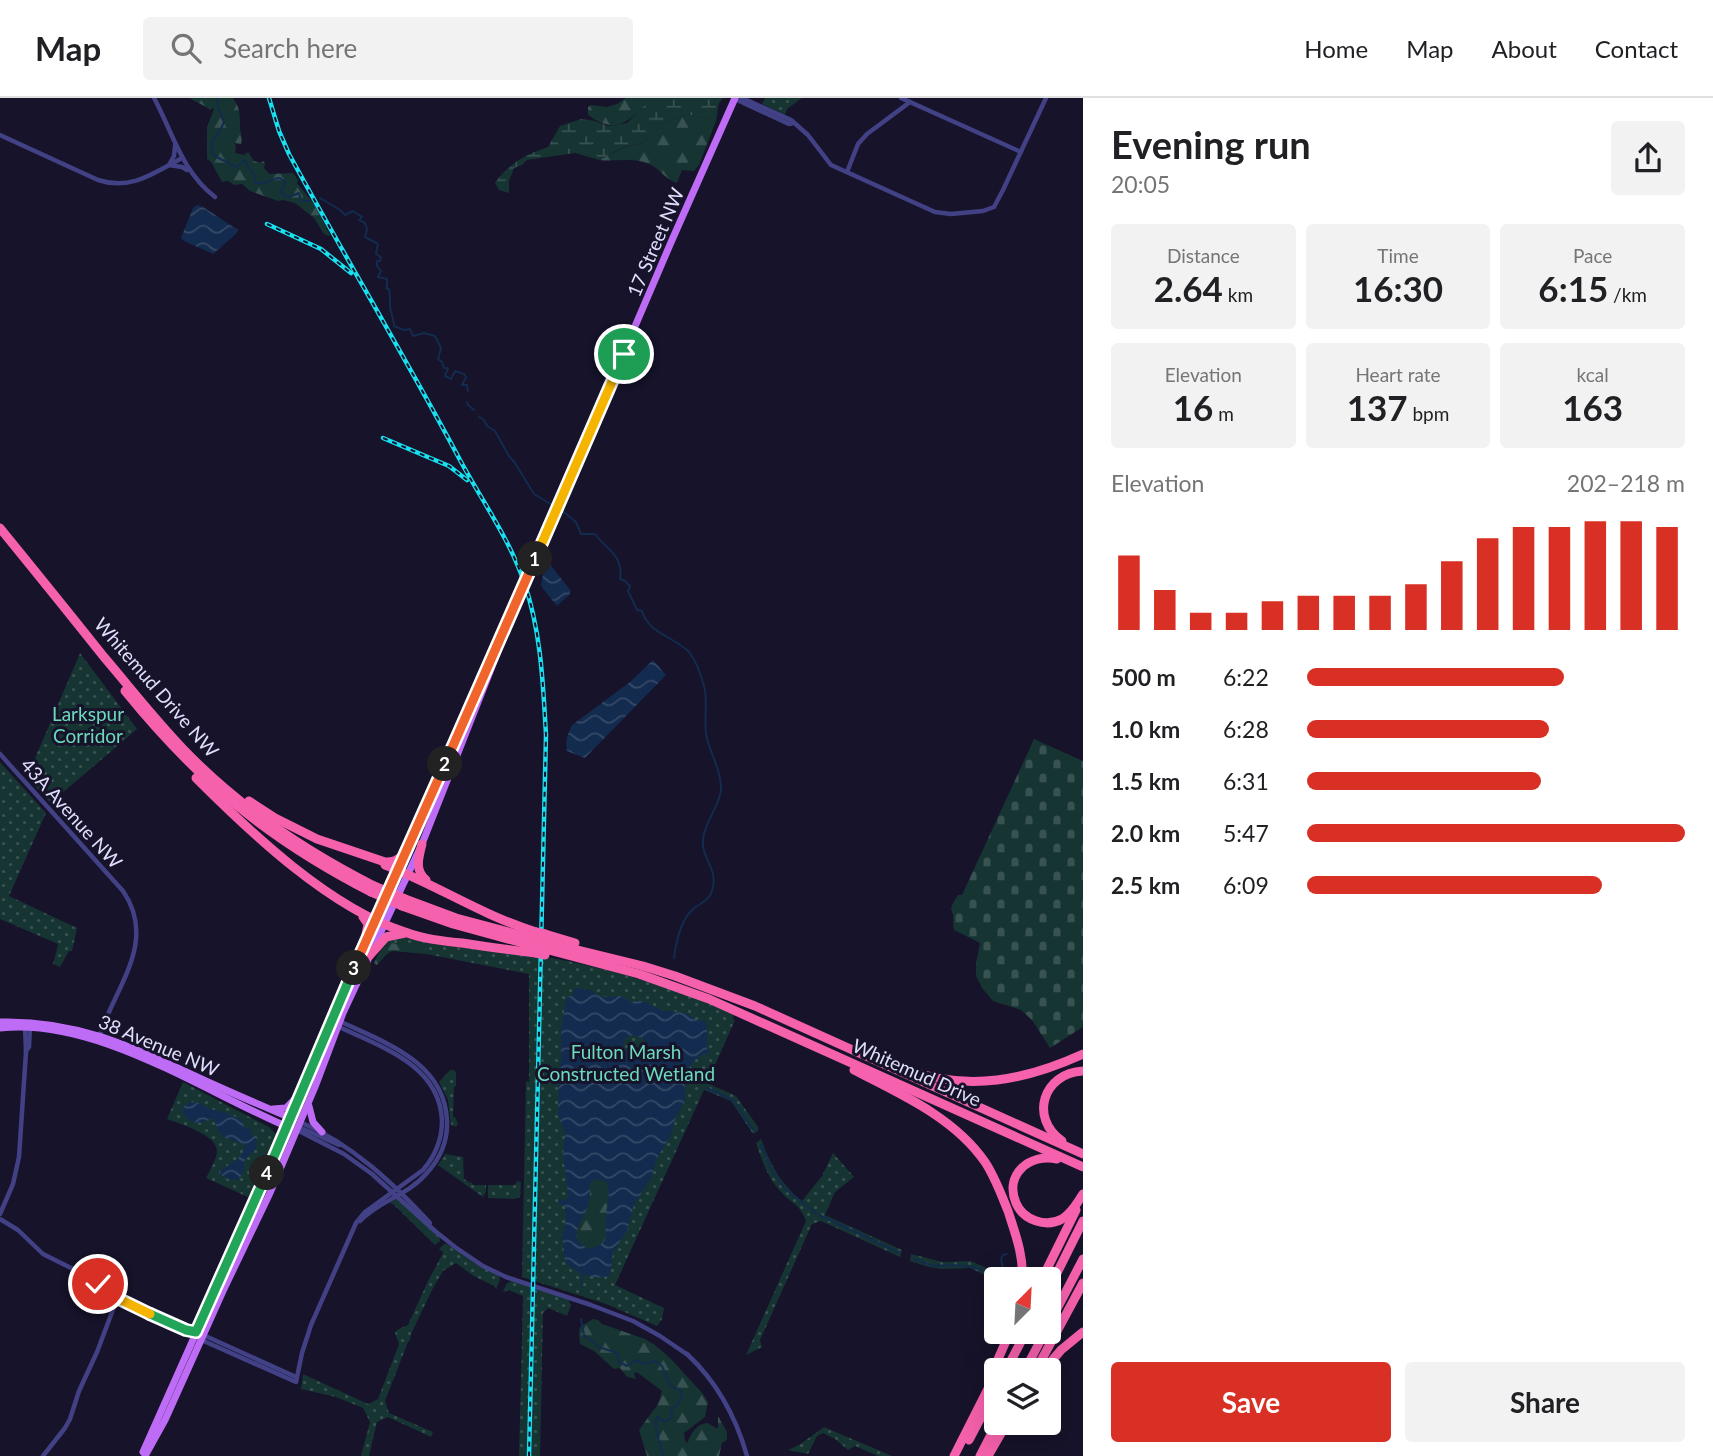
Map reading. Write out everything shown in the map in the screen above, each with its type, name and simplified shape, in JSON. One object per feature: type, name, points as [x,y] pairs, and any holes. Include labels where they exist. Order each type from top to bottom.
[{"type":"highway","name":"Whitemud Drive NW","points":[[0,528],[152,715],[198,763],[235,797],[291,839],[373,889]]},
{"type":"highway","name":"Whitemud Drive NW","points":[[0,537],[162,736],[255,821],[313,860],[453,924],[714,990],[738,1006]]},
{"type":"highway","points":[[162,736],[191,773],[256,835],[368,922],[364,945]]},
{"type":"highway","points":[[198,763],[275,818],[317,839],[385,862],[401,857],[411,843]]},
{"type":"highway","points":[[422,844],[418,861],[419,872],[422,878],[442,891]]},
{"type":"highway","points":[[341,847],[442,891],[540,944]]},
{"type":"highway","points":[[356,911],[407,933],[436,940],[540,944],[609,953],[641,970]]},
{"type":"highway","points":[[369,956],[386,937],[407,933]]},
{"type":"highway","name":"Whitemud Drive","points":[[738,1006],[747,1015],[1080,1165]]},
{"type":"highway","name":"Whitemud Drive","points":[[738,1006],[782,1018],[1082,1154]]},
{"type":"highway","points":[[747,1015],[897,1092],[940,1119],[970,1144],[985,1161],[1000,1192],[1013,1226],[1022,1267]]},
{"type":"highway","points":[[782,1018],[909,1070],[959,1081],[984,1082],[1025,1075],[1083,1054]]},
{"type":"highway","points":[[1082,1154],[1051,1132],[1044,1118],[1044,1107],[1047,1093],[1056,1081],[1065,1074],[1083,1072]]},
{"type":"highway","points":[[1080,1165],[1047,1157],[1031,1161],[1017,1175],[1013,1189],[1018,1206],[1024,1213],[1035,1221],[1044,1222],[1061,1219],[1083,1195]]},
{"type":"highway","points":[[1048,1267],[1083,1195]]},
{"type":"highway","points":[[1060,1267],[1083,1222]]},
{"type":"highway","points":[[1061,1301],[1083,1259]]},
{"type":"highway","points":[[1042,1358],[1083,1283]]},
{"type":"highway","points":[[1054,1358],[1083,1332]]},
{"type":"highway","points":[[974,1416],[1005,1344]]},
{"type":"highway","points":[[954,1456],[984,1396]]},
{"type":"highway","points":[[960,1456],[984,1411]]},
{"type":"highway","points":[[980,1456],[991,1435]]},
{"type":"highway","points":[[988,1456],[1000,1435]]},
{"type":"main road","name":"17 Street NW","points":[[198,1336],[270,1193],[304,1088],[324,1040],[369,956],[380,923],[403,872],[411,843],[672,240],[737,98]]},
{"type":"main road","name":"17 Street NW","points":[[403,872],[410,870],[422,844],[505,630]]},
{"type":"main road","name":"17 Street NW","points":[[143,1456],[164,1420],[282,1139],[309,1102],[354,967],[364,945],[380,923]]},
{"type":"main road","name":"38 Avenue NW","points":[[0,1022],[65,1026],[99,1038],[268,1118],[294,1124]]},
{"type":"main road","name":"38 Avenue NW","points":[[0,1028],[28,1024]]},
{"type":"main road","name":"38 Avenue NW","points":[[99,1038],[117,1041],[268,1108],[294,1124]]},
{"type":"main road","points":[[219,1093],[294,1124],[305,1101],[324,1040]]},
{"type":"main road","points":[[268,1108],[276,1110],[290,1105],[304,1088]]},
{"type":"main road","points":[[309,1102],[313,1122],[323,1132]]},
{"type":"main road","points":[[268,1118],[282,1139]]},
{"type":"street","points":[[154,98],[192,174]]},
{"type":"street","points":[[737,98],[789,124],[793,123],[808,135],[829,163],[935,212],[951,214],[983,211],[994,207],[1046,98]]},
{"type":"street","points":[[901,98],[1021,152]]},
{"type":"street","points":[[847,172],[858,144],[867,134],[910,102]]},
{"type":"street","points":[[0,135],[108,183],[131,183],[182,158]]},
{"type":"street","points":[[169,165],[174,156],[174,142]]},
{"type":"street","points":[[169,165],[182,167],[215,197]]},
{"type":"street","name":"43A Avenue NW","points":[[0,754],[123,891],[134,913],[137,932],[131,963],[99,1038]]},
{"type":"street","points":[[28,1024],[19,1157],[13,1184],[0,1216],[43,1254],[85,1275],[117,1299],[296,1379],[309,1330],[356,1223],[365,1212],[426,1175],[438,1159],[446,1135],[444,1100],[434,1080],[410,1056],[385,1042],[335,1022]]},
{"type":"street","points":[[294,1124],[344,1154],[397,1193]]},
{"type":"street","points":[[294,1124],[323,1132],[344,1145],[361,1158],[445,1240],[483,1266],[503,1276],[591,1305],[644,1327],[688,1355],[708,1377],[724,1401],[747,1456]]},
{"type":"street","points":[[294,1124],[361,1158]]},
{"type":"street","points":[[43,1456],[70,1419],[117,1299]]},
{"type":"green space","points":[[190,98],[233,98],[239,111],[242,139],[241,144],[234,143],[235,153],[244,155],[248,152],[254,161],[264,161],[264,168],[269,174],[293,173],[297,183],[314,204],[330,235],[324,234],[314,218],[295,203],[278,201],[250,191],[242,184],[222,182],[207,159],[207,127],[214,109],[210,110]]},
{"type":"green space","points":[[626,98],[657,98],[617,125],[599,122],[588,115],[588,107],[591,105],[607,107]]},
{"type":"green space","points":[[657,98],[723,98],[719,103],[716,121],[687,114],[666,121],[643,143],[626,146],[599,160],[575,153],[527,160],[514,168],[509,181],[509,193],[499,190],[495,183],[518,160],[548,147],[560,126],[581,119],[608,126],[627,123],[645,105]]},
{"type":"green space","points":[[765,98],[802,98],[787,109],[785,115],[762,104]]},
{"type":"green space","points":[[687,114],[716,121],[699,165],[694,171],[682,170],[677,183],[643,162],[599,160],[627,146],[643,143],[666,121]]},
{"type":"green space","name":"Larkspur Corridor","points":[[80,653],[137,729],[60,795],[63,800],[55,808],[27,777]]},
{"type":"green space","points":[[1034,739],[1083,761],[1083,1027],[1050,1048],[1032,1020],[1021,1010],[993,1001],[982,988],[976,976],[980,943],[954,930],[951,909],[958,895],[962,895]]},
{"type":"green space","name":"Larkspur Corridor","points":[[0,762],[46,813],[9,896],[77,928],[72,951],[69,951],[60,967],[53,964],[58,944],[0,919]]},
{"type":"green space","name":"Fulton Marsh Constructed Wetland","points":[[398,936],[540,956],[590,966],[687,995],[734,1014],[735,1020],[707,1083],[736,1096],[758,1127],[758,1131],[753,1134],[731,1101],[704,1090],[615,1285],[664,1308],[662,1319],[657,1326],[606,1304],[522,1277],[526,1081],[529,1082],[529,974],[426,954],[427,950],[386,945],[381,949],[386,942]]},
{"type":"green space","points":[[390,943],[427,950],[426,954],[392,951],[377,965],[374,963],[381,949]]},
{"type":"green space","points":[[450,1070],[456,1073],[453,1117],[458,1124],[456,1127],[451,1125],[448,1100],[439,1082]]},
{"type":"green space","points":[[183,1082],[269,1127],[277,1135],[250,1198],[206,1178],[213,1165],[216,1146],[205,1135],[167,1119]]},
{"type":"green space","points":[[761,1139],[777,1173],[802,1201],[822,1176],[833,1153],[854,1177],[835,1192],[825,1215],[902,1250],[900,1257],[821,1221],[812,1224],[760,1340],[762,1347],[746,1355],[806,1221],[798,1207],[776,1187],[769,1175],[756,1143]]},
{"type":"green space","points":[[445,1154],[463,1157],[464,1179],[473,1185],[486,1185],[483,1197],[438,1165]]},
{"type":"green space","points":[[599,1179],[607,1182],[608,1187],[606,1238],[589,1249],[582,1245],[577,1235],[592,1181]]},
{"type":"green space","points":[[517,1181],[521,1182],[520,1198],[488,1198],[488,1185],[515,1185]]},
{"type":"green space","points":[[398,1198],[440,1241],[435,1245],[389,1203]]},
{"type":"green space","points":[[444,1244],[499,1276],[500,1280],[496,1289],[456,1263],[443,1271],[411,1334],[385,1401],[389,1413],[433,1432],[431,1437],[388,1417],[377,1422],[369,1456],[361,1456],[370,1422],[363,1408],[336,1397],[301,1389],[303,1374],[368,1404],[378,1399],[399,1344],[395,1333],[408,1325],[442,1255],[443,1252],[439,1249]]},
{"type":"green space","points":[[911,1254],[943,1262],[971,1261],[984,1267],[984,1274],[970,1268],[941,1269],[910,1261]]},
{"type":"green space","points":[[512,1281],[568,1299],[571,1305],[567,1316],[548,1308],[543,1313],[540,1456],[519,1456],[523,1296],[509,1290],[503,1291],[507,1283]]},
{"type":"green space","points":[[593,1319],[645,1339],[671,1359],[708,1402],[705,1417],[684,1433],[685,1441],[688,1443],[694,1430],[700,1425],[708,1423],[718,1429],[718,1416],[727,1432],[727,1440],[722,1443],[719,1456],[647,1456],[639,1430],[658,1404],[662,1391],[636,1372],[636,1379],[627,1377],[620,1368],[614,1369],[594,1351],[580,1344],[580,1327]]},
{"type":"green space","points":[[824,1427],[892,1456],[878,1456],[855,1446],[848,1450],[823,1433],[817,1436],[808,1454],[788,1450]]},
{"type":"water","points":[[197,205],[238,230],[213,254],[181,238],[193,208]]},
{"type":"water","points":[[550,565],[571,591],[557,606],[541,586],[543,574]]},
{"type":"water","points":[[653,660],[666,675],[585,758],[567,751],[567,737],[572,725],[630,682]]},
{"type":"water","points":[[574,990],[590,990],[599,996],[620,996],[632,1002],[646,1002],[664,1011],[688,1014],[707,1024],[707,1049],[710,1053],[696,1059],[681,1073],[685,1100],[670,1137],[656,1160],[652,1176],[634,1205],[627,1231],[613,1252],[610,1275],[604,1277],[580,1273],[565,1262],[562,1236],[566,1221],[565,1206],[559,1204],[559,1200],[567,1199],[568,1196],[563,1155],[565,1133],[558,1115],[558,1071],[564,1008],[567,997],[573,995]],"holes":[[[632,1035],[640,1037],[652,1047],[649,1058],[628,1052],[624,1048],[625,1040]],[[599,1179],[607,1182],[608,1187],[606,1238],[589,1249],[578,1240],[577,1230],[588,1206],[590,1184]]]},
{"type":"water","points":[[190,1102],[225,1112],[242,1120],[243,1125],[252,1129],[251,1135],[257,1139],[256,1149],[245,1159],[243,1173],[238,1180],[228,1179],[220,1172],[242,1154],[244,1144],[224,1137],[214,1118],[195,1122],[187,1118],[182,1108]]},
{"type":"waterway","points":[[217,98],[224,122],[211,143],[213,155],[236,167],[245,160],[254,174],[255,182],[280,178],[285,182],[281,191],[285,196],[299,193],[301,201],[309,201]]},
{"type":"waterway","points":[[320,198],[345,215],[353,211],[362,217],[359,220],[365,223],[365,237],[378,244],[376,254],[381,257],[380,261],[377,261],[381,271],[378,277],[387,279],[386,288],[389,289],[394,326],[410,329],[413,336],[424,333],[435,336],[441,348],[438,359],[444,368],[448,368],[445,376],[451,379],[455,371],[464,374],[466,377],[462,385],[467,385],[468,391]]},
{"type":"waterway","points":[[467,402],[474,410]]},
{"type":"waterway","points":[[479,417],[495,431],[534,494],[554,506]]},
{"type":"waterway","points":[[560,509],[576,522],[581,534],[595,534],[614,554],[621,571],[620,579],[630,586],[628,591],[637,610],[642,611],[645,619],[656,630],[689,652],[704,686],[706,734],[721,783],[720,797],[703,840],[714,883],[709,897],[685,919],[674,958]]},
{"type":"waterway","points":[[680,1075],[697,1083]]},
{"type":"waterway","points":[[707,1088],[733,1100],[754,1131]]},
{"type":"waterway","points":[[761,1145],[772,1171],[785,1189],[816,1213]]},
{"type":"waterway","points":[[819,1215],[898,1252]]},
{"type":"waterway","points":[[1003,1267],[1001,1259],[1007,1254]]},
{"type":"waterway","points":[[914,1259],[934,1266],[974,1267],[984,1272]]},
{"type":"waterway","points":[[582,1274],[582,1287]]},
{"type":"waterway","points":[[581,1319],[584,1335],[599,1347],[617,1353],[619,1362],[627,1366],[636,1360],[644,1364],[655,1361],[662,1366],[671,1386],[680,1390],[682,1394],[679,1401],[671,1409],[672,1417],[665,1422],[658,1417],[656,1419],[664,1456]]},
{"type":"railway","points":[[269,98],[289,154],[511,550],[524,582],[534,619],[546,735],[529,1456]]},
{"type":"railway","points":[[267,224],[321,249],[351,273]]},
{"type":"railway","points":[[383,438],[449,466],[467,480]]},
{"type":"route","points":[[98,1284],[117,1299],[196,1332],[624,354]]}]
